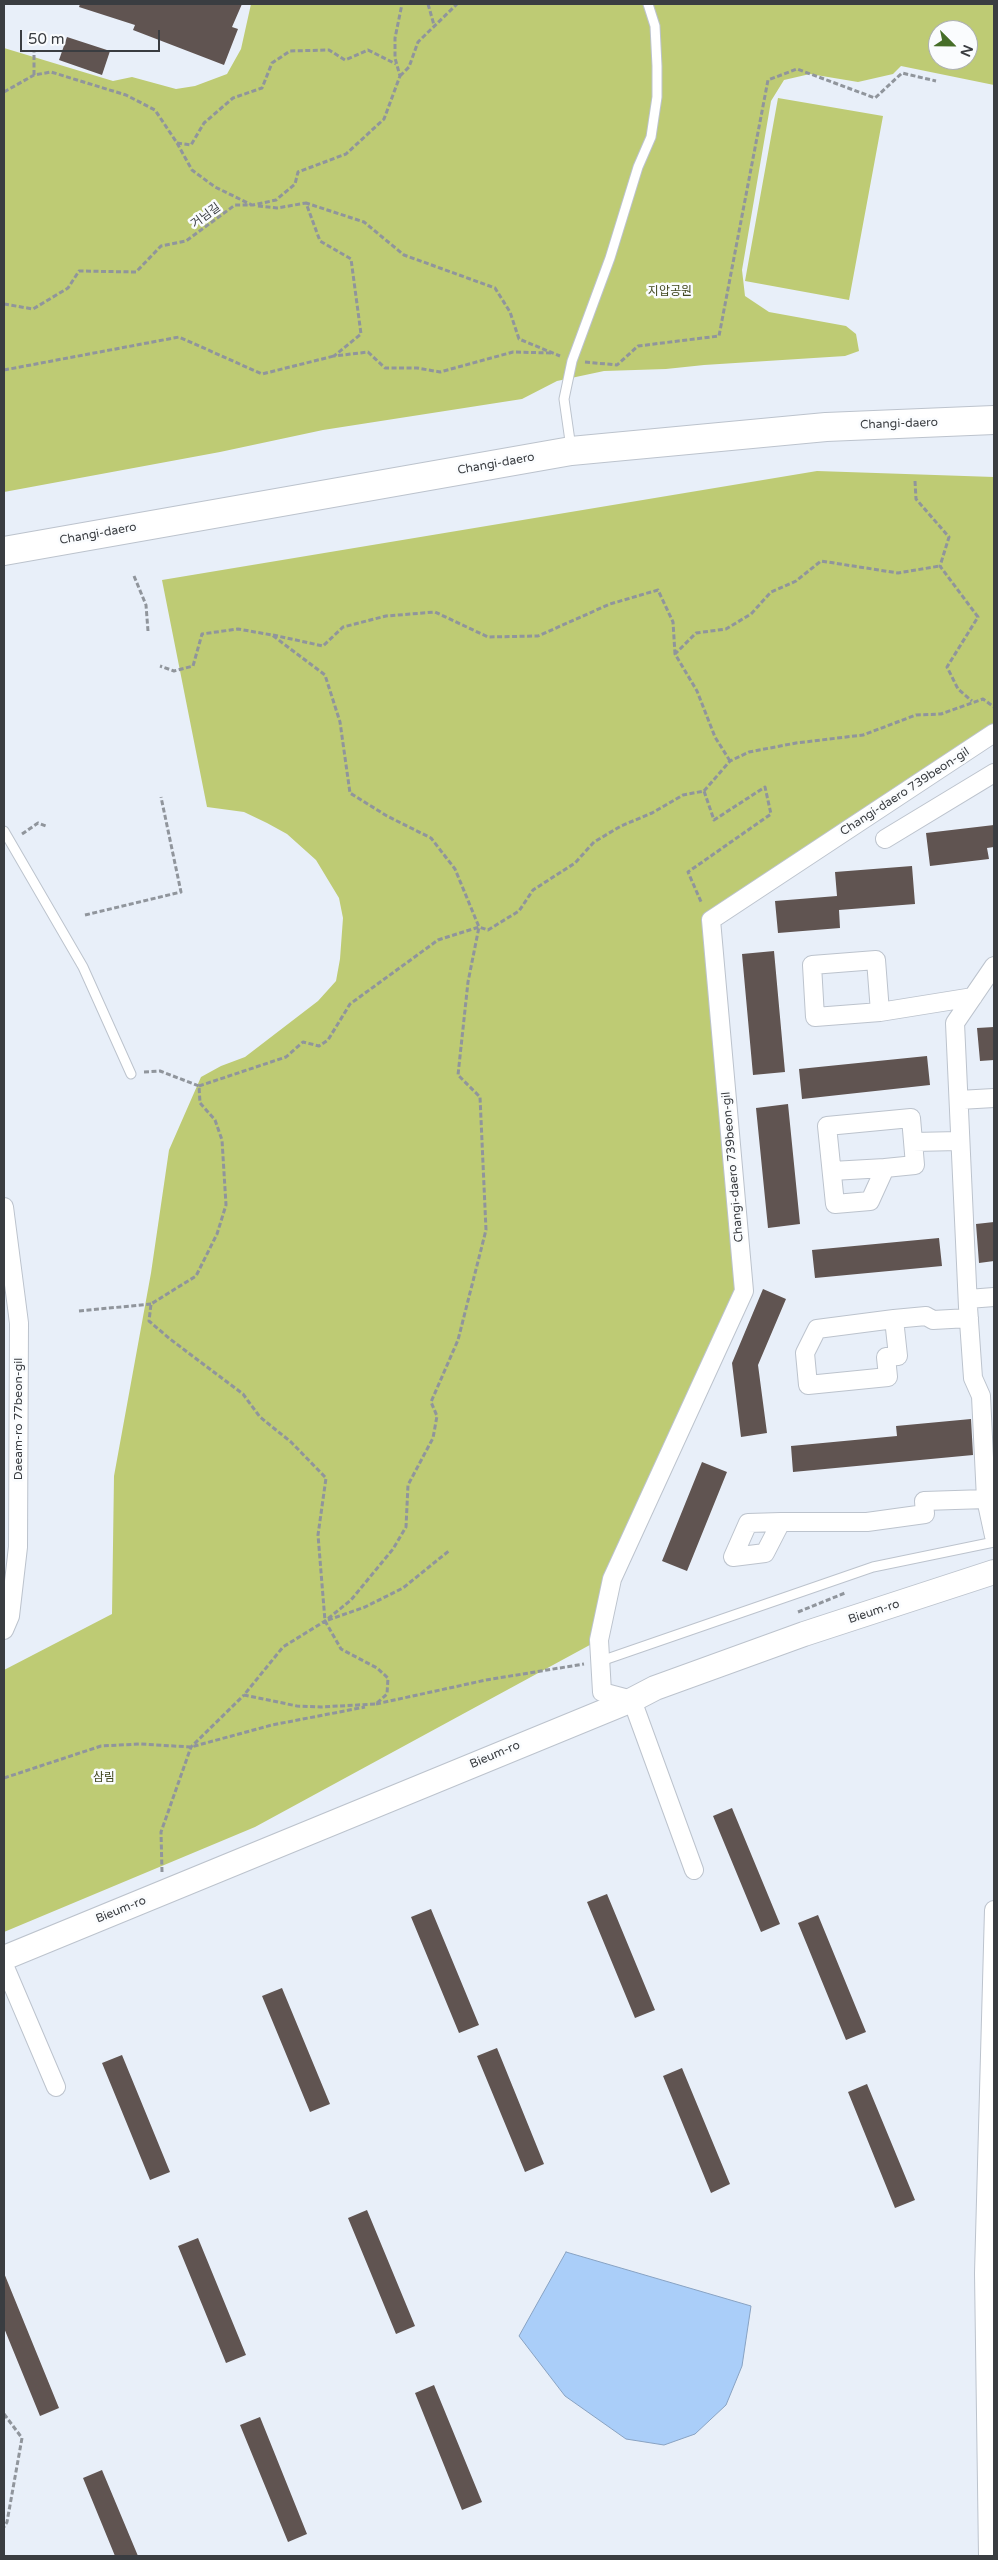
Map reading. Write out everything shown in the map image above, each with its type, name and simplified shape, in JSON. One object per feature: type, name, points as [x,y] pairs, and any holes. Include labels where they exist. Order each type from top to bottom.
[{"type":"main road","name":"Changi-daero","points":[[4,551],[571,451],[826,427],[994,420]]},
{"type":"street","name":"Changi-daero 739beon-gil","points":[[632,1700],[602,1692],[599,1640],[612,1580],[744,1291],[712,920],[994,733]]},
{"type":"street","points":[[885,839],[994,774]]},
{"type":"street","points":[[880,1012],[876,960],[812,965],[815,1017],[880,1012],[973,998]]},
{"type":"street","points":[[994,966],[955,1024],[959,1141],[973,1378],[981,1396],[986,1499],[994,1536]]},
{"type":"street","points":[[959,1100],[994,1098]]},
{"type":"street","points":[[832,1171],[915,1165],[911,1118],[827,1126],[835,1204],[870,1201],[885,1168]]},
{"type":"street","points":[[913,1142],[959,1141]]},
{"type":"street","name":"Daeam-ro 77beon-gil","points":[[4,1208],[11,1316],[18,1547],[10,1616],[4,1630]]},
{"type":"street","points":[[968,1299],[994,1297]]},
{"type":"street","points":[[894,1319],[898,1356],[886,1357],[888,1377],[808,1385],[805,1353],[817,1329],[894,1319],[926,1316],[933,1320],[969,1318]]},
{"type":"street","points":[[782,1522],[867,1522],[925,1514],[924,1501],[986,1499]]},
{"type":"street","name":"Bieum-ro","points":[[4,1958],[632,1700],[654,1688],[804,1634],[994,1572]]},
{"type":"street","points":[[632,1700],[694,1870]]},
{"type":"street","points":[[988,2556],[984,2273],[994,1910]]},
{"type":"street","points":[[4,1965],[56,2086]]},
{"type":"lane","points":[[571,451],[564,399],[572,362],[610,258],[638,167],[651,137],[658,97],[655,26],[648,4]]},
{"type":"lane","points":[[4,831],[83,967],[131,1074]]},
{"type":"lane","points":[[601,1661],[873,1567],[994,1542]]},
{"type":"path","points":[[400,76],[395,58],[395,38],[402,4]]},
{"type":"path","points":[[428,4],[434,25]]},
{"type":"path","points":[[400,76],[409,66],[418,42],[457,4]]},
{"type":"path","points":[[34,50],[34,75]]},
{"type":"path","points":[[177,144],[191,145],[204,123],[233,98],[262,88],[272,64],[290,51],[329,50],[345,60],[368,50],[397,65]]},
{"type":"path","points":[[4,92],[34,75],[51,72],[126,94],[155,110],[192,170],[215,187],[253,205],[277,208],[306,203],[364,222],[404,255],[495,288],[510,312],[519,339],[572,362],[617,365],[638,346],[719,336],[768,80],[797,69],[875,98],[902,73],[936,81]]},
{"type":"path","name":"거님길","points":[[4,304],[33,309],[68,288],[79,270],[136,272],[161,246],[186,241],[235,205],[253,205],[276,200],[295,184],[298,172],[346,154],[384,119],[400,76]]},
{"type":"path","points":[[306,203],[320,241],[351,259],[362,334],[334,356]]},
{"type":"path","points":[[4,370],[179,337],[262,374],[334,356],[368,352],[385,368],[417,368],[440,372],[513,352],[551,353]]},
{"type":"path","points":[[916,482],[916,499],[949,537],[940,566]]},
{"type":"path","points":[[675,654],[696,633],[726,629],[751,614],[771,592],[796,581],[821,560],[898,573],[940,566]]},
{"type":"path","points":[[940,566],[978,617],[947,667],[958,690],[972,701]]},
{"type":"path","points":[[134,576],[146,605],[148,631]]},
{"type":"path","points":[[160,666],[174,671],[193,666],[202,634],[238,629],[272,634],[323,646],[343,626],[386,616],[435,612],[488,637],[538,636],[610,604],[658,590],[672,622],[675,654],[697,690],[715,737],[730,761]]},
{"type":"path","points":[[166,1892],[161,1867],[162,1832],[190,1748],[244,1695],[283,1647],[325,1621],[351,1600],[393,1549],[406,1527],[408,1485],[433,1438],[437,1416],[431,1402],[458,1340],[486,1230],[480,1097],[458,1076],[468,982],[479,927],[455,870],[431,838],[387,816],[350,793],[340,722],[325,675],[272,634]]},
{"type":"path","points":[[146,1072],[160,1071],[199,1086],[286,1057],[303,1042],[319,1046],[328,1040],[350,1004],[438,940],[479,927],[488,930],[519,911],[533,890],[576,863],[594,842],[621,826],[652,813],[683,795],[704,792],[730,761],[749,752],[796,742],[864,735],[916,715],[941,714],[972,701],[983,699],[994,707]]},
{"type":"path","points":[[704,792],[714,820],[765,787],[771,814],[688,872],[704,909]]},
{"type":"path","points":[[85,915],[181,892],[161,797]]},
{"type":"path","points":[[11,842],[38,824],[46,826]]},
{"type":"path","points":[[79,1311],[150,1304],[196,1276],[217,1234],[226,1205],[222,1140],[214,1120],[200,1103],[199,1086]]},
{"type":"path","points":[[150,1304],[149,1321],[243,1394],[260,1418],[291,1442],[326,1478],[318,1535],[325,1621],[341,1649],[377,1668],[388,1678],[387,1694],[376,1704],[305,1706],[244,1695]]},
{"type":"path","points":[[325,1621],[365,1607],[403,1588],[450,1550]]},
{"type":"path","points":[[4,1778],[101,1746],[140,1744],[190,1748],[272,1725],[486,1680],[601,1661]]},
{"type":"path","points":[[4,2414],[22,2438],[7,2522],[4,2527]]},
{"type":"green space","name":"지압공원","points":[[251,4],[994,4],[994,85],[901,66],[893,74],[858,82],[810,74],[784,80],[771,101],[742,270],[745,296],[769,312],[846,326],[856,334],[859,351],[845,356],[666,369],[604,371],[557,381],[522,399],[323,430],[220,452],[4,492],[4,48],[113,81],[132,77],[176,89],[195,86],[227,74],[241,49]]},
{"type":"green space","points":[[778,98],[883,116],[849,300],[745,281]]},
{"type":"green space","name":"삼림","points":[[817,471],[994,477],[994,733],[712,920],[744,1291],[612,1579],[599,1640],[255,1827],[4,1932],[4,1670],[112,1614],[114,1476],[151,1273],[169,1150],[201,1077],[221,1066],[245,1057],[318,1001],[336,981],[340,959],[343,918],[339,898],[316,860],[287,834],[267,823],[244,812],[207,807],[162,580]]},
{"type":"water","points":[[566,2252],[751,2306],[742,2366],[726,2405],[695,2434],[664,2445],[626,2439],[565,2396],[519,2336]]},
{"type":"building","points":[[80,4],[242,4],[232,27],[238,29],[224,65],[133,30],[135,25],[79,7]]},
{"type":"building","points":[[67,37],[110,51],[102,75],[59,60]]},
{"type":"building","points":[[994,825],[994,847],[987,848],[989,859],[930,866],[926,833]]},
{"type":"building","points":[[912,866],[915,904],[839,910],[840,928],[778,933],[775,901],[837,896],[835,872]]},
{"type":"building","points":[[774,951],[785,1072],[753,1075],[742,954]]},
{"type":"building","points":[[994,1027],[994,1060],[980,1061],[977,1028]]},
{"type":"building","points":[[927,1056],[930,1085],[802,1099],[799,1069]]},
{"type":"building","points":[[788,1104],[800,1224],[768,1228],[756,1108]]},
{"type":"building","points":[[994,1222],[994,1261],[979,1263],[976,1224]]},
{"type":"building","points":[[939,1238],[942,1266],[815,1278],[812,1250]]},
{"type":"building","points":[[763,1289],[786,1299],[758,1365],[767,1433],[741,1437],[732,1363]]},
{"type":"building","points":[[971,1419],[973,1455],[793,1472],[791,1446],[897,1436],[896,1426]]},
{"type":"building","points":[[702,1462],[727,1472],[687,1571],[662,1561]]},
{"type":"building","points":[[732,1808],[780,1924],[761,1932],[713,1816]]},
{"type":"building","points":[[607,1894],[655,2010],[635,2018],[587,1902]]},
{"type":"building","points":[[431,1909],[479,2025],[459,2033],[411,1917]]},
{"type":"building","points":[[818,1915],[866,2032],[846,2040],[798,1923]]},
{"type":"building","points":[[282,1988],[330,2104],[310,2112],[262,1996]]},
{"type":"building","points":[[497,2048],[544,2164],[525,2172],[477,2056]]},
{"type":"building","points":[[122,2055],[170,2172],[150,2180],[102,2063]]},
{"type":"building","points":[[682,2068],[730,2184],[711,2193],[663,2076]]},
{"type":"building","points":[[867,2084],[915,2200],[895,2208],[848,2092]]},
{"type":"building","points":[[367,2210],[415,2326],[396,2334],[348,2218]]},
{"type":"building","points":[[198,2238],[246,2355],[226,2363],[178,2246]]},
{"type":"building","points":[[4,2273],[59,2408],[40,2416],[4,2328]]},
{"type":"building","points":[[434,2385],[482,2502],[462,2510],[415,2393]]},
{"type":"building","points":[[260,2417],[307,2534],[288,2542],[240,2425]]},
{"type":"building","points":[[102,2470],[138,2556],[115,2556],[83,2478]]}]
